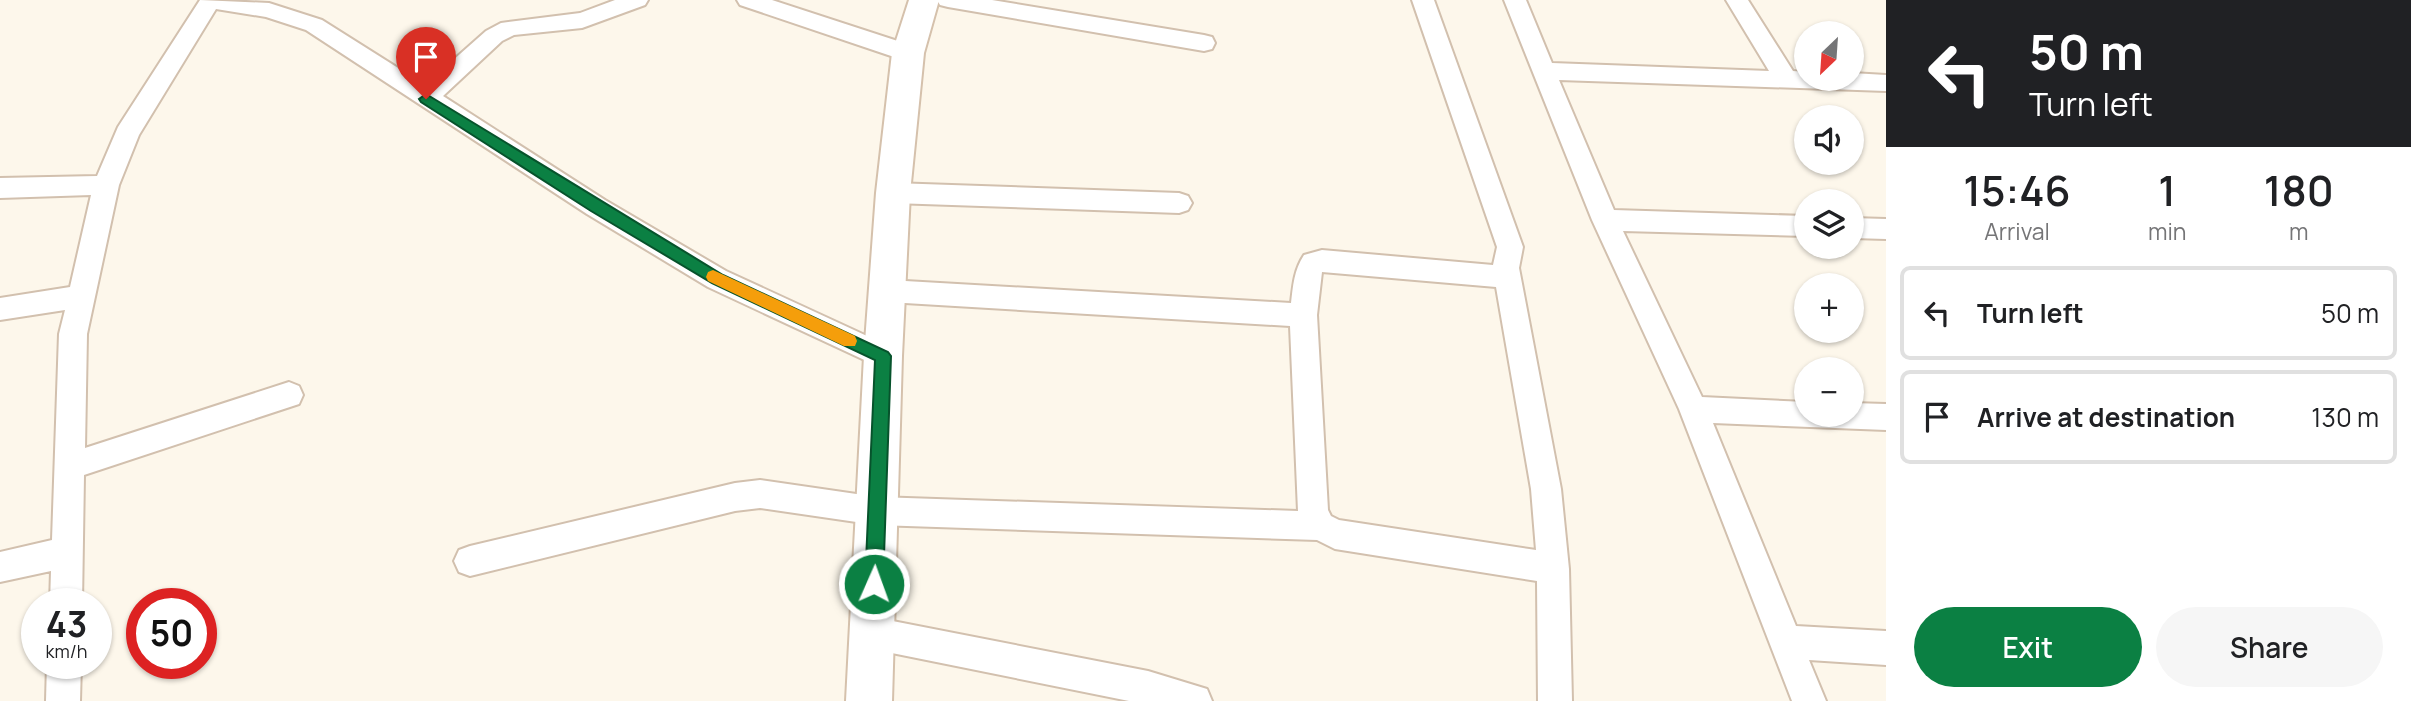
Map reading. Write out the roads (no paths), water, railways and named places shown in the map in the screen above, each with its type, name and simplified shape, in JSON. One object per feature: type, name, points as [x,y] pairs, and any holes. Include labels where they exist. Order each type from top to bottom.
[{"type":"main road","points":[[869,701],[892,193],[908,53],[924,0]]},
{"type":"street","points":[[426,99],[494,36],[509,29],[582,20],[637,0]]},
{"type":"street","points":[[748,0],[908,53]]},
{"type":"street","points":[[948,0],[1204,43]]},
{"type":"street","points":[[1320,526],[1313,510],[1304,315],[1308,269],[1313,263],[1322,261],[1481,277],[1499,276],[1506,269],[1510,258],[1510,247],[1423,0]]},
{"type":"street","points":[[1516,0],[1605,220],[1693,410],[1809,701]]},
{"type":"street","points":[[1737,0],[1786,79]]},
{"type":"street","points":[[66,588],[72,466],[73,334],[106,185],[127,133],[155,85],[211,1],[269,10],[314,24],[596,207],[718,279],[883,356]]},
{"type":"street","points":[[1544,71],[1886,83]]},
{"type":"street","points":[[0,187],[106,185]]},
{"type":"street","points":[[892,193],[1180,203]]},
{"type":"street","points":[[1605,220],[1794,226]]},
{"type":"street","points":[[1864,228],[1886,229]]},
{"type":"street","points":[[1506,269],[1544,475],[1553,569],[1555,701]]},
{"type":"street","points":[[888,290],[1304,315]]},
{"type":"street","points":[[0,309],[82,296]]},
{"type":"street","points":[[72,466],[289,395]]},
{"type":"street","points":[[1693,410],[1794,414]]},
{"type":"street","points":[[1864,416],[1886,417]]},
{"type":"street","points":[[470,561],[735,497],[760,494],[877,511],[1320,526],[1335,534],[1349,537],[1553,569]]},
{"type":"street","points":[[0,567],[67,552]]},
{"type":"street","points":[[872,634],[1135,685],[1195,701]]},
{"type":"street","points":[[1785,642],[1886,648]]},
{"type":"street","points":[[63,701],[64,679]]}]
